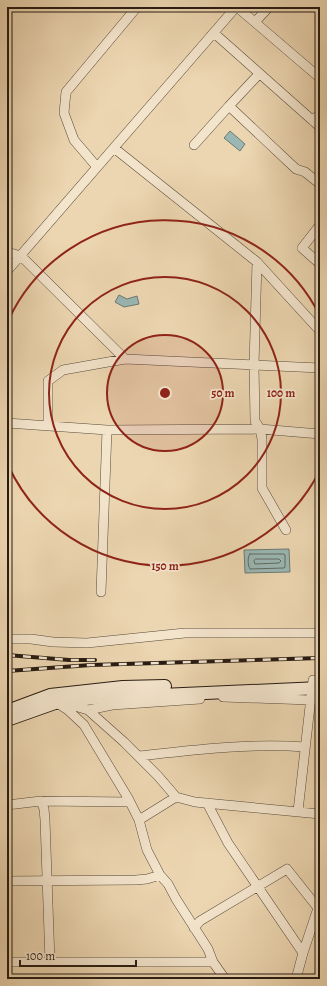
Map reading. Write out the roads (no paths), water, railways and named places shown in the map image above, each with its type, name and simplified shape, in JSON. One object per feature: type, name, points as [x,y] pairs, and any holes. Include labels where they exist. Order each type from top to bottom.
[{"type":"main road","points":[[7,711],[56,700],[315,687]]},
{"type":"main road","points":[[7,720],[56,700]]},
{"type":"street","points":[[7,271],[237,7],[320,78]]},
{"type":"street","points":[[255,22],[269,7]]},
{"type":"street","points":[[98,167],[74,140],[64,113],[66,92],[134,8]]},
{"type":"street","points":[[214,33],[316,124],[320,113]]},
{"type":"street","points":[[194,145],[259,74]]},
{"type":"street","points":[[229,106],[296,169],[305,172],[320,184]]},
{"type":"street","points":[[114,148],[257,262],[320,331]]},
{"type":"street","points":[[320,225],[302,248],[320,264]]},
{"type":"street","points":[[7,252],[21,256],[125,359]]},
{"type":"street","points":[[257,262],[254,365],[255,421],[260,429],[262,439],[262,488],[286,530]]},
{"type":"street","points":[[48,426],[48,382],[64,370],[125,359],[320,368]]},
{"type":"street","points":[[7,423],[107,430],[260,429],[320,434]]},
{"type":"street","points":[[102,592],[107,430]]},
{"type":"street","points":[[7,639],[31,639],[87,644],[185,633],[320,633]]},
{"type":"street","points":[[88,710],[112,705],[222,698],[315,687],[305,747],[298,811]]},
{"type":"street","points":[[56,700],[88,710],[139,756],[176,797],[195,802],[320,814]]},
{"type":"street","points":[[56,700],[84,725],[130,802],[139,820],[147,850],[160,876],[168,884],[208,949],[212,962],[225,979]]},
{"type":"street","points":[[139,756],[212,748],[280,745],[305,747]]},
{"type":"street","points":[[139,820],[176,797]]},
{"type":"street","points":[[7,805],[41,801],[130,802]]},
{"type":"street","points":[[41,801],[44,809],[45,820],[50,962]]},
{"type":"street","points":[[207,803],[228,843],[259,886],[303,953]]},
{"type":"street","points":[[194,928],[200,921],[287,869],[319,905],[296,979]]},
{"type":"street","points":[[7,881],[136,880],[160,876]]},
{"type":"street","points":[[7,962],[212,962]]},
{"type":"water","points":[[230,131],[245,144],[240,151],[224,138]]},
{"type":"water","points":[[119,295],[127,299],[137,296],[139,304],[124,307],[115,302]]},
{"type":"water","points":[[289,549],[290,572],[245,573],[244,550]]},
{"type":"railway","points":[[7,655],[69,660],[95,660]]},
{"type":"railway","points":[[7,671],[91,665],[320,658]]}]
